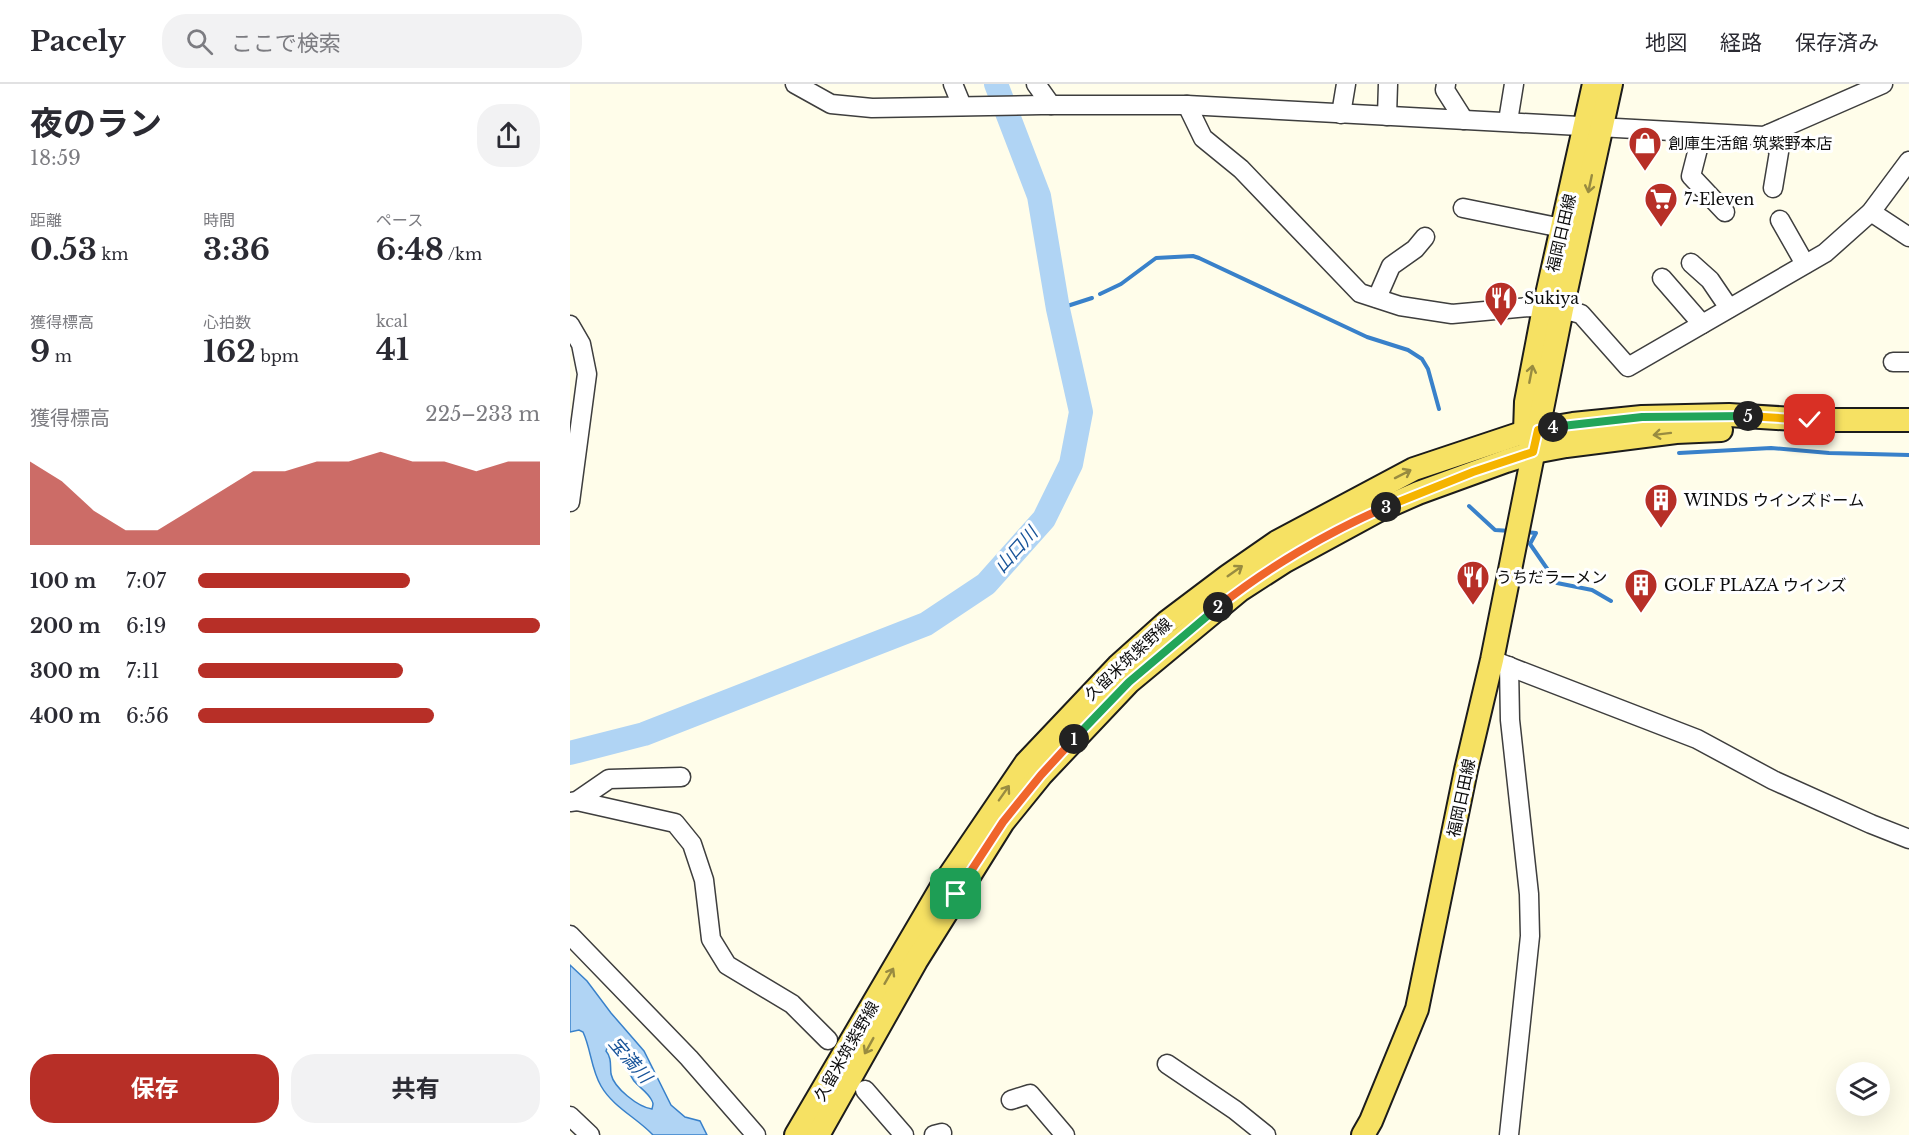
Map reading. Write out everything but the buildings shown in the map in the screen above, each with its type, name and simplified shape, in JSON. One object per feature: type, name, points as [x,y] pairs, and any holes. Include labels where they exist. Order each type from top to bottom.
[{"type":"main road","name":"福岡日田線","points":[[1553,308],[1594,127],[1594,84]]},
{"type":"main road","name":"福岡日田線","points":[[1363,1135],[1371,1121],[1417,1009],[1466,770],[1501,663],[1532,438],[1553,308],[1562,228],[1594,127],[1611,84]]},
{"type":"main road","points":[[1532,438],[1642,417],[1707,415],[1810,420],[1909,420]]},
{"type":"main road","points":[[1532,438],[1566,446],[1676,432],[1735,429],[1909,434]]},
{"type":"main road","name":"久留米筑紫野線","points":[[796,1135],[935,897],[988,816],[1026,763],[1118,666],[1167,622],[1277,542],[1414,469],[1532,438]]},
{"type":"main road","name":"久留米筑紫野線","points":[[818,1135],[916,961],[1003,822],[1041,775],[1129,682],[1240,590],[1338,531],[1418,493],[1473,472],[1532,438]]},
{"type":"street","points":[[795,84],[831,104],[872,108],[1187,105],[1764,136],[1883,84]]},
{"type":"street","points":[[953,84],[968,106]]},
{"type":"street","points":[[1036,84],[1046,105]]},
{"type":"street","points":[[1341,114],[1346,84]]},
{"type":"street","points":[[1387,116],[1388,84]]},
{"type":"street","points":[[1446,84],[1445,90],[1464,120]]},
{"type":"street","points":[[1508,121],[1514,84]]},
{"type":"street","points":[[1187,105],[1203,138],[1241,170],[1360,293],[1400,306],[1452,314],[1528,306],[1581,314],[1628,368],[1825,252],[1871,212],[1909,161]]},
{"type":"street","points":[[1702,133],[1691,176],[1725,212]]},
{"type":"street","points":[[1769,134],[1779,152],[1773,188]]},
{"type":"street","points":[[1463,208],[1562,228]]},
{"type":"street","points":[[1871,212],[1909,237]]},
{"type":"street","points":[[1780,220],[1805,264]]},
{"type":"street","points":[[1377,298],[1391,266],[1415,249],[1425,237]]},
{"type":"street","points":[[1691,263],[1710,280],[1729,308]]},
{"type":"street","points":[[1662,278],[1702,324]]},
{"type":"street","points":[[570,325],[581,344],[587,374],[570,502]]},
{"type":"street","points":[[1501,663],[1697,739],[1773,780],[1909,839]]},
{"type":"street","points":[[1501,663],[1510,720],[1529,894],[1530,936],[1509,1135]]},
{"type":"street","points":[[574,801],[609,779],[681,777]]},
{"type":"street","points":[[574,801],[675,824],[692,844],[704,880],[711,939],[727,964],[792,1004],[828,1040]]},
{"type":"street","points":[[570,935],[689,1059],[756,1135]]},
{"type":"street","points":[[1167,1064],[1235,1110],[1266,1135]]},
{"type":"street","points":[[865,1090],[904,1135]]},
{"type":"street","points":[[1011,1100],[1030,1094],[1065,1135]]},
{"type":"street","points":[[570,1116],[590,1135]]},
{"type":"water","name":"宝満川","points":[[570,965],[587,981],[644,1051],[671,1105],[685,1117],[700,1121],[707,1135],[653,1135],[606,1093],[595,1073],[583,1032],[579,1030],[570,1032]],"holes":[[[608,1046],[612,1048],[634,1081],[651,1099],[652,1109],[634,1101],[613,1079],[610,1059],[606,1051]]]},
{"type":"waterway","name":"山口川","points":[[570,753],[644,734],[926,624],[986,584],[1044,519],[1071,464],[1081,412],[1058,309],[1039,196],[996,84]]},
{"type":"waterway","points":[[1100,294],[1121,284],[1156,258],[1193,256],[1199,258],[1367,337],[1408,350],[1422,359],[1428,369],[1439,409]]},
{"type":"waterway","points":[[1058,309],[1092,298]]},
{"type":"waterway","points":[[1679,453],[1771,448],[1829,453],[1909,455]]},
{"type":"waterway","points":[[1469,506],[1495,530],[1511,531]]},
{"type":"waterway","points":[[1525,532],[1536,533],[1530,544],[1557,583],[1592,590],[1611,601]]},
{"type":"place","name":"創庫生活館 筑紫野本店","points":[[1645,172]]},
{"type":"place","name":"7-Eleven","points":[[1661,228]]},
{"type":"place","name":"Sukiya","points":[[1501,327]]},
{"type":"place","name":"WINDS ウインズドーム","points":[[1661,529]]},
{"type":"place","name":"うちだラーメン","points":[[1473,606]]},
{"type":"place","name":"GOLF PLAZA ウインズ","points":[[1641,614]]},
{"type":"route","points":[[956,894],[1003,822],[1041,775],[1129,682],[1240,590],[1338,531],[1418,493],[1533,452],[1538,430],[1642,417],[1729,415],[1810,420]]}]
